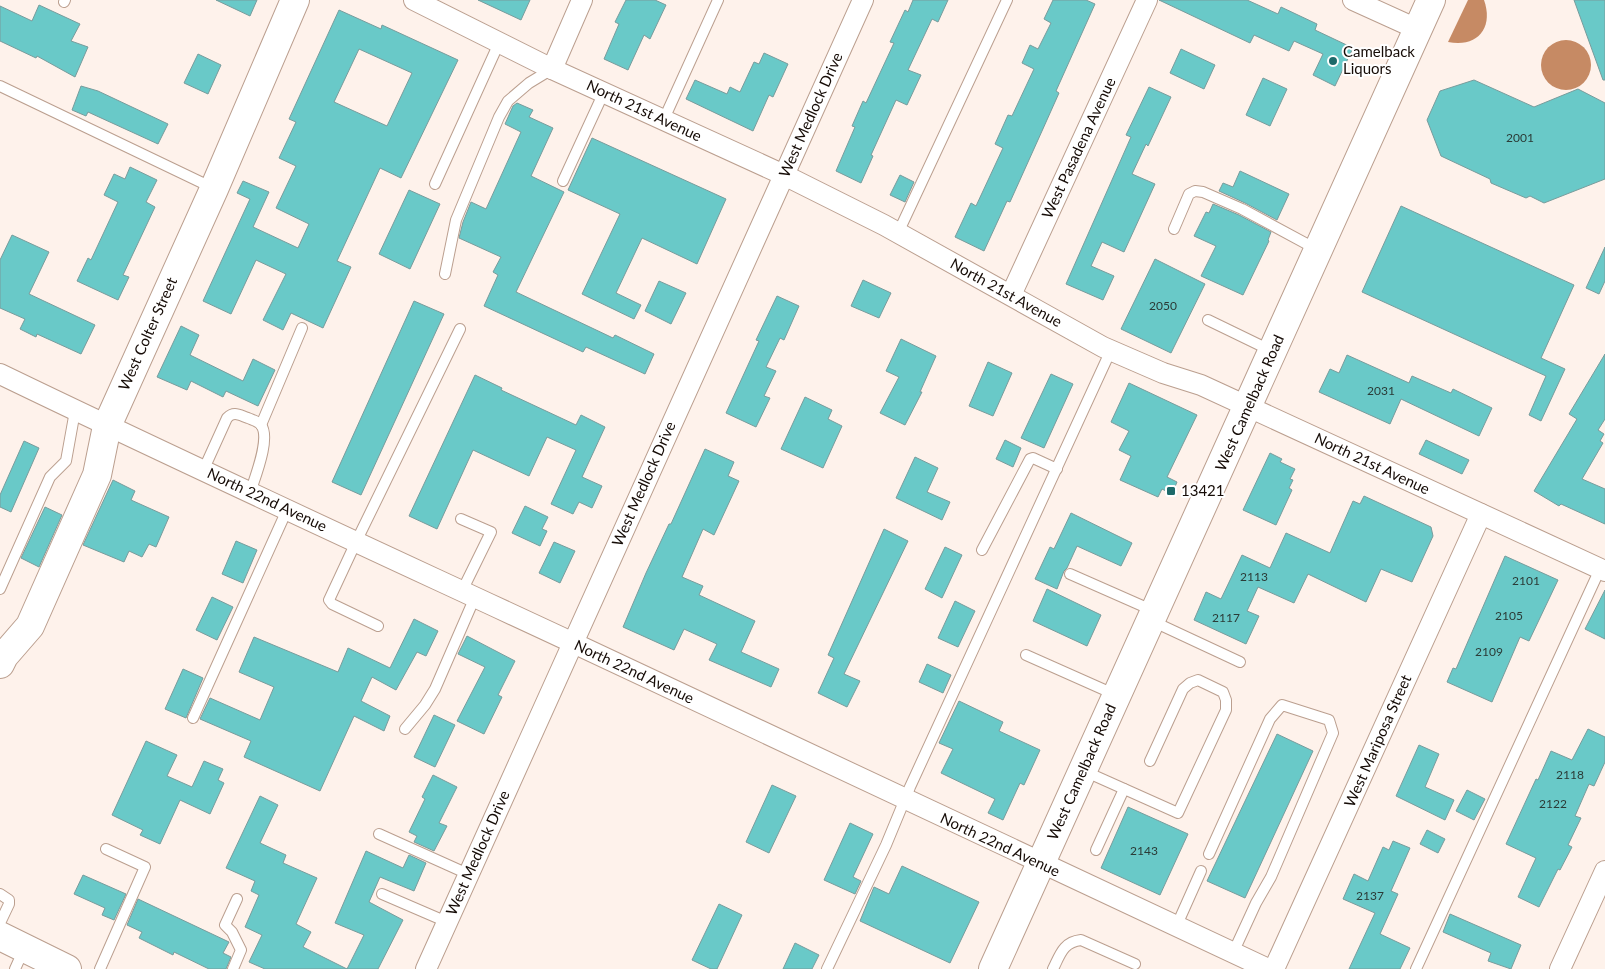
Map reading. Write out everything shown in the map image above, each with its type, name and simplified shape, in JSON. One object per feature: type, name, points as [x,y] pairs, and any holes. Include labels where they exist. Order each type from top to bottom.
[{"type":"main road","name":"West Colter Street","points":[[1,658],[30,626],[34,618],[97,475],[106,426],[214,188],[295,0]]},
{"type":"main road","name":"West Camelback Road","points":[[993,969],[1431,0]]},
{"type":"main road","points":[[0,936],[20,959],[67,969]]},
{"type":"street","points":[[552,69],[582,0]]},
{"type":"street","name":"West Medlock Drive","points":[[426,969],[863,0]]},
{"type":"street","name":"West Pasadena Avenue","points":[[1011,296],[1147,0]]},
{"type":"street","points":[[1353,0],[1417,29]]},
{"type":"street","name":"North 21st Avenue","points":[[427,3],[499,43],[552,69],[784,175],[898,233],[1052,320],[1111,350],[1163,373],[1201,385],[1602,570]]},
{"type":"street","name":"North 22nd Avenue","points":[[0,374],[106,426],[1268,969]]},
{"type":"street","name":"West Mariposa Street","points":[[1274,969],[1481,514]]},
{"type":"street","points":[[1560,969],[1605,871]]},
{"type":"lane","points":[[664,119],[718,0]]},
{"type":"lane","points":[[898,233],[1007,0]]},
{"type":"lane","points":[[436,184],[499,43]]},
{"type":"lane","points":[[445,274],[456,220],[499,117],[508,101],[552,69]]},
{"type":"lane","points":[[0,86],[214,188]]},
{"type":"lane","points":[[564,181],[604,92]]},
{"type":"lane","points":[[1174,229],[1189,194],[1195,191],[1203,192],[1242,209],[1319,250]]},
{"type":"lane","points":[[1208,320],[1273,352]]},
{"type":"lane","points":[[261,425],[302,328]]},
{"type":"lane","points":[[378,626],[332,604],[330,600],[356,542],[460,328]]},
{"type":"lane","points":[[827,969],[886,845],[1111,350]]},
{"type":"lane","points":[[0,589],[50,477],[66,461],[75,411]]},
{"type":"lane","points":[[203,471],[227,418],[232,414],[236,414],[256,421],[261,425],[265,434],[265,443],[250,493]]},
{"type":"lane","points":[[982,550],[1030,460],[1034,458],[1057,469]]},
{"type":"lane","points":[[193,718],[287,510]]},
{"type":"lane","points":[[405,729],[425,705],[435,689],[491,532],[462,519]]},
{"type":"lane","points":[[1416,969],[1602,570]]},
{"type":"lane","points":[[1070,574],[1240,662]]},
{"type":"lane","points":[[1026,655],[1117,696]]},
{"type":"lane","points":[[1083,770],[1178,813],[1226,710],[1226,700],[1223,692],[1198,680],[1190,683],[1183,689],[1150,761]]},
{"type":"lane","points":[[1209,854],[1270,719],[1282,704],[1329,720],[1333,733],[1271,877],[1256,903],[1233,953]]},
{"type":"lane","points":[[1096,850],[1124,789]]},
{"type":"lane","points":[[380,834],[468,874]]},
{"type":"lane","points":[[100,969],[145,867],[106,849]]},
{"type":"lane","points":[[1176,927],[1201,872]]},
{"type":"lane","points":[[0,894],[9,900],[9,904],[0,923]]},
{"type":"lane","points":[[382,894],[447,922]]},
{"type":"lane","points":[[233,969],[242,950],[232,932],[225,925],[237,899]]},
{"type":"lane","points":[[1053,969],[1063,948],[1073,940],[1081,940],[1135,964]]},
{"type":"shaded area","points":[[1468,0],[1484,0],[1487,10],[1485,27],[1475,39],[1458,43],[1448,42]]},
{"type":"shaded area","points":[[1566,40],[1584,47],[1591,65],[1584,83],[1566,90],[1548,83],[1541,65],[1548,47]]},
{"type":"building","points":[[216,0],[257,0],[250,16]]},
{"type":"building","points":[[478,0],[530,0],[521,20]]},
{"type":"building","points":[[626,0],[655,0],[666,5],[650,39],[644,35],[628,70],[604,59],[619,24],[615,22]]},
{"type":"building","points":[[913,0],[948,0],[938,22],[932,19],[908,70],[921,75],[907,105],[896,100],[871,155],[873,156],[861,183],[836,171],[855,127],[852,126],[863,101],[866,103],[894,43],[890,42],[905,10],[908,12]]},
{"type":"building","points":[[1053,0],[1086,0],[1095,4],[1056,91],[1059,93],[1042,131],[1010,202],[1007,201],[984,251],[955,237],[971,203],[976,206],[1003,148],[995,144],[1008,115],[1012,116],[1034,69],[1022,63],[1030,45],[1038,49],[1051,23],[1044,19]]},
{"type":"building","points":[[1159,0],[1247,0],[1278,14],[1281,7],[1317,24],[1315,30],[1353,48],[1335,86],[1313,75],[1323,54],[1294,41],[1289,51],[1254,35],[1250,43]]},
{"type":"building","points":[[1574,0],[1605,0],[1605,80],[1603,80]]},
{"type":"building","points":[[39,5],[80,24],[71,41],[88,47],[75,77],[37,56],[36,58],[0,41],[0,6],[32,21]]},
{"type":"building","points":[[339,10],[381,29],[382,25],[458,60],[401,178],[380,168],[337,261],[351,267],[323,328],[291,313],[283,330],[263,320],[286,274],[256,260],[231,314],[203,301],[250,199],[237,193],[243,181],[269,192],[253,227],[298,248],[309,224],[276,208],[296,166],[279,158],[296,122],[289,119]],"holes":[[[359,49],[412,73],[387,126],[334,102]]]},
{"type":"building","points":[[1181,49],[1215,65],[1204,89],[1170,73]]},
{"type":"building","points":[[764,53],[788,64],[773,97],[769,95],[753,131],[686,99],[695,80],[727,94],[730,87],[740,92],[754,62],[759,64]]},
{"type":"building","points":[[198,54],[221,65],[208,94],[184,83]]},
{"type":"building","points":[[1263,78],[1287,89],[1270,126],[1246,115]]},
{"type":"building","points":[[1474,80],[1534,107],[1578,89],[1605,103],[1605,179],[1544,203],[1530,196],[1526,198],[1491,183],[1490,179],[1441,156],[1427,120],[1440,91]]},
{"type":"building","points":[[81,86],[98,91],[168,124],[158,144],[88,112],[86,116],[72,110]]},
{"type":"building","points":[[1149,87],[1171,97],[1148,146],[1146,144],[1132,174],[1155,184],[1124,252],[1102,242],[1091,266],[1114,276],[1103,300],[1066,284],[1131,137],[1126,135]]},
{"type":"building","points":[[517,103],[533,110],[529,117],[553,128],[531,176],[564,192],[516,292],[613,338],[615,335],[654,354],[645,374],[586,347],[583,352],[484,306],[498,275],[493,272],[501,257],[459,238],[471,202],[486,209],[521,132],[505,124],[513,106]]},
{"type":"building","points":[[592,138],[726,199],[697,264],[642,238],[616,293],[641,305],[634,319],[582,294],[620,214],[568,190]]},
{"type":"building","points":[[130,167],[157,180],[146,202],[155,207],[123,275],[129,277],[118,300],[77,281],[88,258],[91,260],[118,202],[104,195],[114,174],[125,179]]},
{"type":"building","points":[[1240,171],[1289,194],[1277,220],[1219,191],[1223,183],[1233,187]]},
{"type":"building","points":[[900,175],[914,182],[905,202],[890,195]]},
{"type":"building","points":[[409,190],[440,204],[410,269],[379,254]]},
{"type":"building","points":[[1213,204],[1271,232],[1269,241],[1243,295],[1201,276],[1216,246],[1194,236],[1206,212],[1209,213]]},
{"type":"building","points":[[1401,206],[1574,285],[1541,358],[1565,369],[1541,421],[1529,415],[1546,376],[1362,292]]},
{"type":"building","points":[[12,235],[49,252],[29,294],[95,325],[81,354],[37,334],[36,337],[20,329],[25,319],[0,308],[0,260]]},
{"type":"building","points":[[1605,247],[1605,281],[1599,294],[1586,288]]},
{"type":"building","points":[[1155,259],[1205,284],[1171,353],[1121,329]]},
{"type":"building","points":[[863,280],[891,293],[879,318],[851,306]]},
{"type":"building","points":[[659,281],[686,293],[671,324],[645,311]]},
{"type":"building","points":[[777,296],[799,306],[784,340],[780,338],[766,367],[776,371],[764,396],[770,398],[756,427],[726,413],[759,341],[756,340]]},
{"type":"building","points":[[414,301],[444,314],[361,495],[332,482]]},
{"type":"building","points":[[181,326],[199,335],[190,355],[243,381],[253,359],[275,370],[258,406],[226,391],[223,397],[191,381],[187,390],[157,377]]},
{"type":"building","points":[[901,339],[936,356],[920,392],[922,392],[905,425],[880,413],[899,377],[886,371]]},
{"type":"building","points":[[1605,354],[1605,419],[1598,430],[1604,434],[1600,441],[1603,443],[1582,479],[1605,489],[1605,524],[1561,504],[1559,506],[1534,491],[1577,419],[1569,414]]},
{"type":"building","points":[[1347,355],[1409,383],[1412,376],[1451,393],[1453,389],[1492,408],[1479,436],[1401,399],[1390,424],[1319,392],[1330,369],[1339,373]]},
{"type":"building","points":[[988,362],[1012,373],[993,416],[969,406]]},
{"type":"building","points":[[1051,374],[1073,384],[1044,448],[1021,438]]},
{"type":"building","points":[[475,375],[502,388],[501,390],[576,425],[581,415],[605,427],[582,477],[602,486],[592,508],[579,502],[573,514],[551,504],[576,450],[547,437],[529,476],[473,450],[437,529],[409,516]]},
{"type":"building","points":[[1129,383],[1197,415],[1167,477],[1177,482],[1172,494],[1162,489],[1158,497],[1120,480],[1131,456],[1119,450],[1129,431],[1111,422]]},
{"type":"building","points":[[805,397],[832,410],[828,419],[842,426],[823,468],[781,449]]},
{"type":"building","points":[[1005,440],[1021,448],[1013,467],[996,459]]},
{"type":"building","points":[[1426,440],[1469,460],[1462,474],[1419,454]]},
{"type":"building","points":[[24,441],[39,448],[11,512],[0,507],[0,495]]},
{"type":"building","points":[[705,449],[734,462],[728,476],[739,481],[714,535],[703,529],[682,577],[703,586],[699,595],[755,621],[741,652],[779,669],[771,687],[709,660],[717,644],[684,629],[674,650],[623,627],[646,573],[669,524],[671,524]]},
{"type":"building","points":[[1270,453],[1282,459],[1280,462],[1295,469],[1290,479],[1293,480],[1289,488],[1292,490],[1276,525],[1243,510]]},
{"type":"building","points":[[915,457],[938,468],[927,492],[950,502],[942,520],[896,498]]},
{"type":"building","points":[[113,480],[135,491],[131,500],[169,517],[156,547],[149,544],[142,557],[129,551],[124,562],[83,545]]},
{"type":"building","points":[[1364,496],[1431,527],[1433,536],[1412,582],[1381,569],[1366,602],[1308,574],[1294,603],[1258,587],[1247,611],[1259,616],[1246,644],[1194,620],[1206,592],[1221,599],[1242,555],[1270,568],[1286,533],[1330,553],[1353,501],[1360,504]]},
{"type":"building","points":[[525,506],[548,517],[542,529],[547,531],[540,546],[512,533]]},
{"type":"building","points":[[45,507],[62,515],[39,567],[21,558]]},
{"type":"building","points":[[1071,513],[1132,543],[1121,566],[1077,546],[1057,589],[1035,579],[1050,547],[1054,549]]},
{"type":"building","points":[[884,529],[908,541],[844,674],[860,681],[847,707],[818,693],[834,658],[828,655]]},
{"type":"building","points":[[236,541],[257,550],[243,583],[222,574]]},
{"type":"building","points":[[554,542],[575,551],[560,583],[539,573]]},
{"type":"building","points":[[945,547],[962,555],[942,598],[925,589]]},
{"type":"building","points":[[1505,556],[1558,580],[1529,641],[1520,637],[1492,702],[1447,682],[1453,668],[1456,669]]},
{"type":"building","points":[[1047,589],[1101,615],[1087,646],[1033,621]]},
{"type":"building","points":[[1605,590],[1605,639],[1585,629]]},
{"type":"building","points":[[212,597],[233,607],[217,640],[196,630]]},
{"type":"building","points":[[955,601],[975,611],[958,647],[938,638]]},
{"type":"building","points":[[414,619],[438,631],[426,656],[417,652],[396,690],[372,677],[361,701],[390,716],[384,731],[354,716],[320,791],[244,757],[251,741],[200,719],[210,698],[260,720],[274,687],[239,672],[254,637],[338,672],[348,648],[390,668]]},
{"type":"building","points":[[467,636],[515,661],[498,695],[502,697],[484,734],[457,721],[485,667],[458,654]]},
{"type":"building","points":[[927,664],[951,675],[943,693],[919,682]]},
{"type":"building","points":[[183,669],[203,678],[186,718],[165,709]]},
{"type":"building","points":[[959,701],[1003,722],[999,731],[1040,750],[1024,785],[1020,783],[1003,820],[988,813],[995,799],[941,773],[953,749],[939,743]]},
{"type":"building","points":[[434,715],[455,725],[435,767],[414,757]]},
{"type":"building","points":[[1588,729],[1605,737],[1605,762],[1594,786],[1589,784],[1575,816],[1581,818],[1568,845],[1572,847],[1560,870],[1558,869],[1539,907],[1518,897],[1536,858],[1506,844],[1551,751],[1572,760]]},
{"type":"building","points":[[1277,734],[1313,751],[1245,898],[1207,881]]},
{"type":"building","points":[[146,741],[177,755],[167,776],[192,787],[204,761],[223,769],[218,780],[224,783],[210,814],[180,800],[160,844],[140,835],[143,830],[112,815]]},
{"type":"building","points":[[1419,745],[1439,754],[1425,787],[1454,800],[1445,820],[1396,796]]},
{"type":"building","points":[[433,775],[457,787],[439,823],[447,826],[434,851],[414,842],[417,836],[409,832],[425,799],[422,797]]},
{"type":"building","points":[[772,785],[796,796],[769,853],[746,842]]},
{"type":"building","points":[[1467,790],[1485,799],[1474,820],[1456,811]]},
{"type":"building","points":[[260,796],[278,805],[260,843],[286,855],[283,863],[317,878],[296,924],[311,932],[303,947],[347,969],[265,969],[249,962],[262,935],[245,927],[259,895],[251,891],[255,881],[226,868]]},
{"type":"building","points":[[1128,807],[1188,834],[1160,895],[1101,868]]},
{"type":"building","points":[[850,823],[873,834],[853,877],[861,881],[855,894],[824,880]]},
{"type":"building","points":[[1427,830],[1445,839],[1438,853],[1420,844]]},
{"type":"building","points":[[1393,841],[1410,848],[1391,891],[1398,894],[1380,934],[1410,948],[1400,969],[1349,969],[1375,913],[1343,899],[1354,874],[1368,881],[1383,847],[1389,850]]},
{"type":"building","points":[[366,851],[403,868],[409,855],[426,863],[414,891],[380,877],[369,902],[403,920],[378,969],[347,969],[364,935],[335,923]]},
{"type":"building","points":[[902,866],[979,902],[950,963],[860,921],[874,887],[889,894]]},
{"type":"building","points":[[83,875],[126,894],[114,920],[102,915],[105,908],[74,894]]},
{"type":"building","points":[[138,899],[229,942],[223,953],[231,957],[226,969],[209,969],[174,952],[173,955],[139,938],[142,932],[127,925]]},
{"type":"building","points":[[719,904],[742,915],[717,969],[711,969],[692,960]]},
{"type":"building","points":[[1450,914],[1521,945],[1511,969],[1488,961],[1491,953],[1443,932]]},
{"type":"building","points":[[795,943],[819,955],[812,969],[783,969]]},
{"type":"place","name":"Camelback Liquors","points":[[1333,61]]},
{"type":"place","name":"13421","points":[[1171,491]]}]
